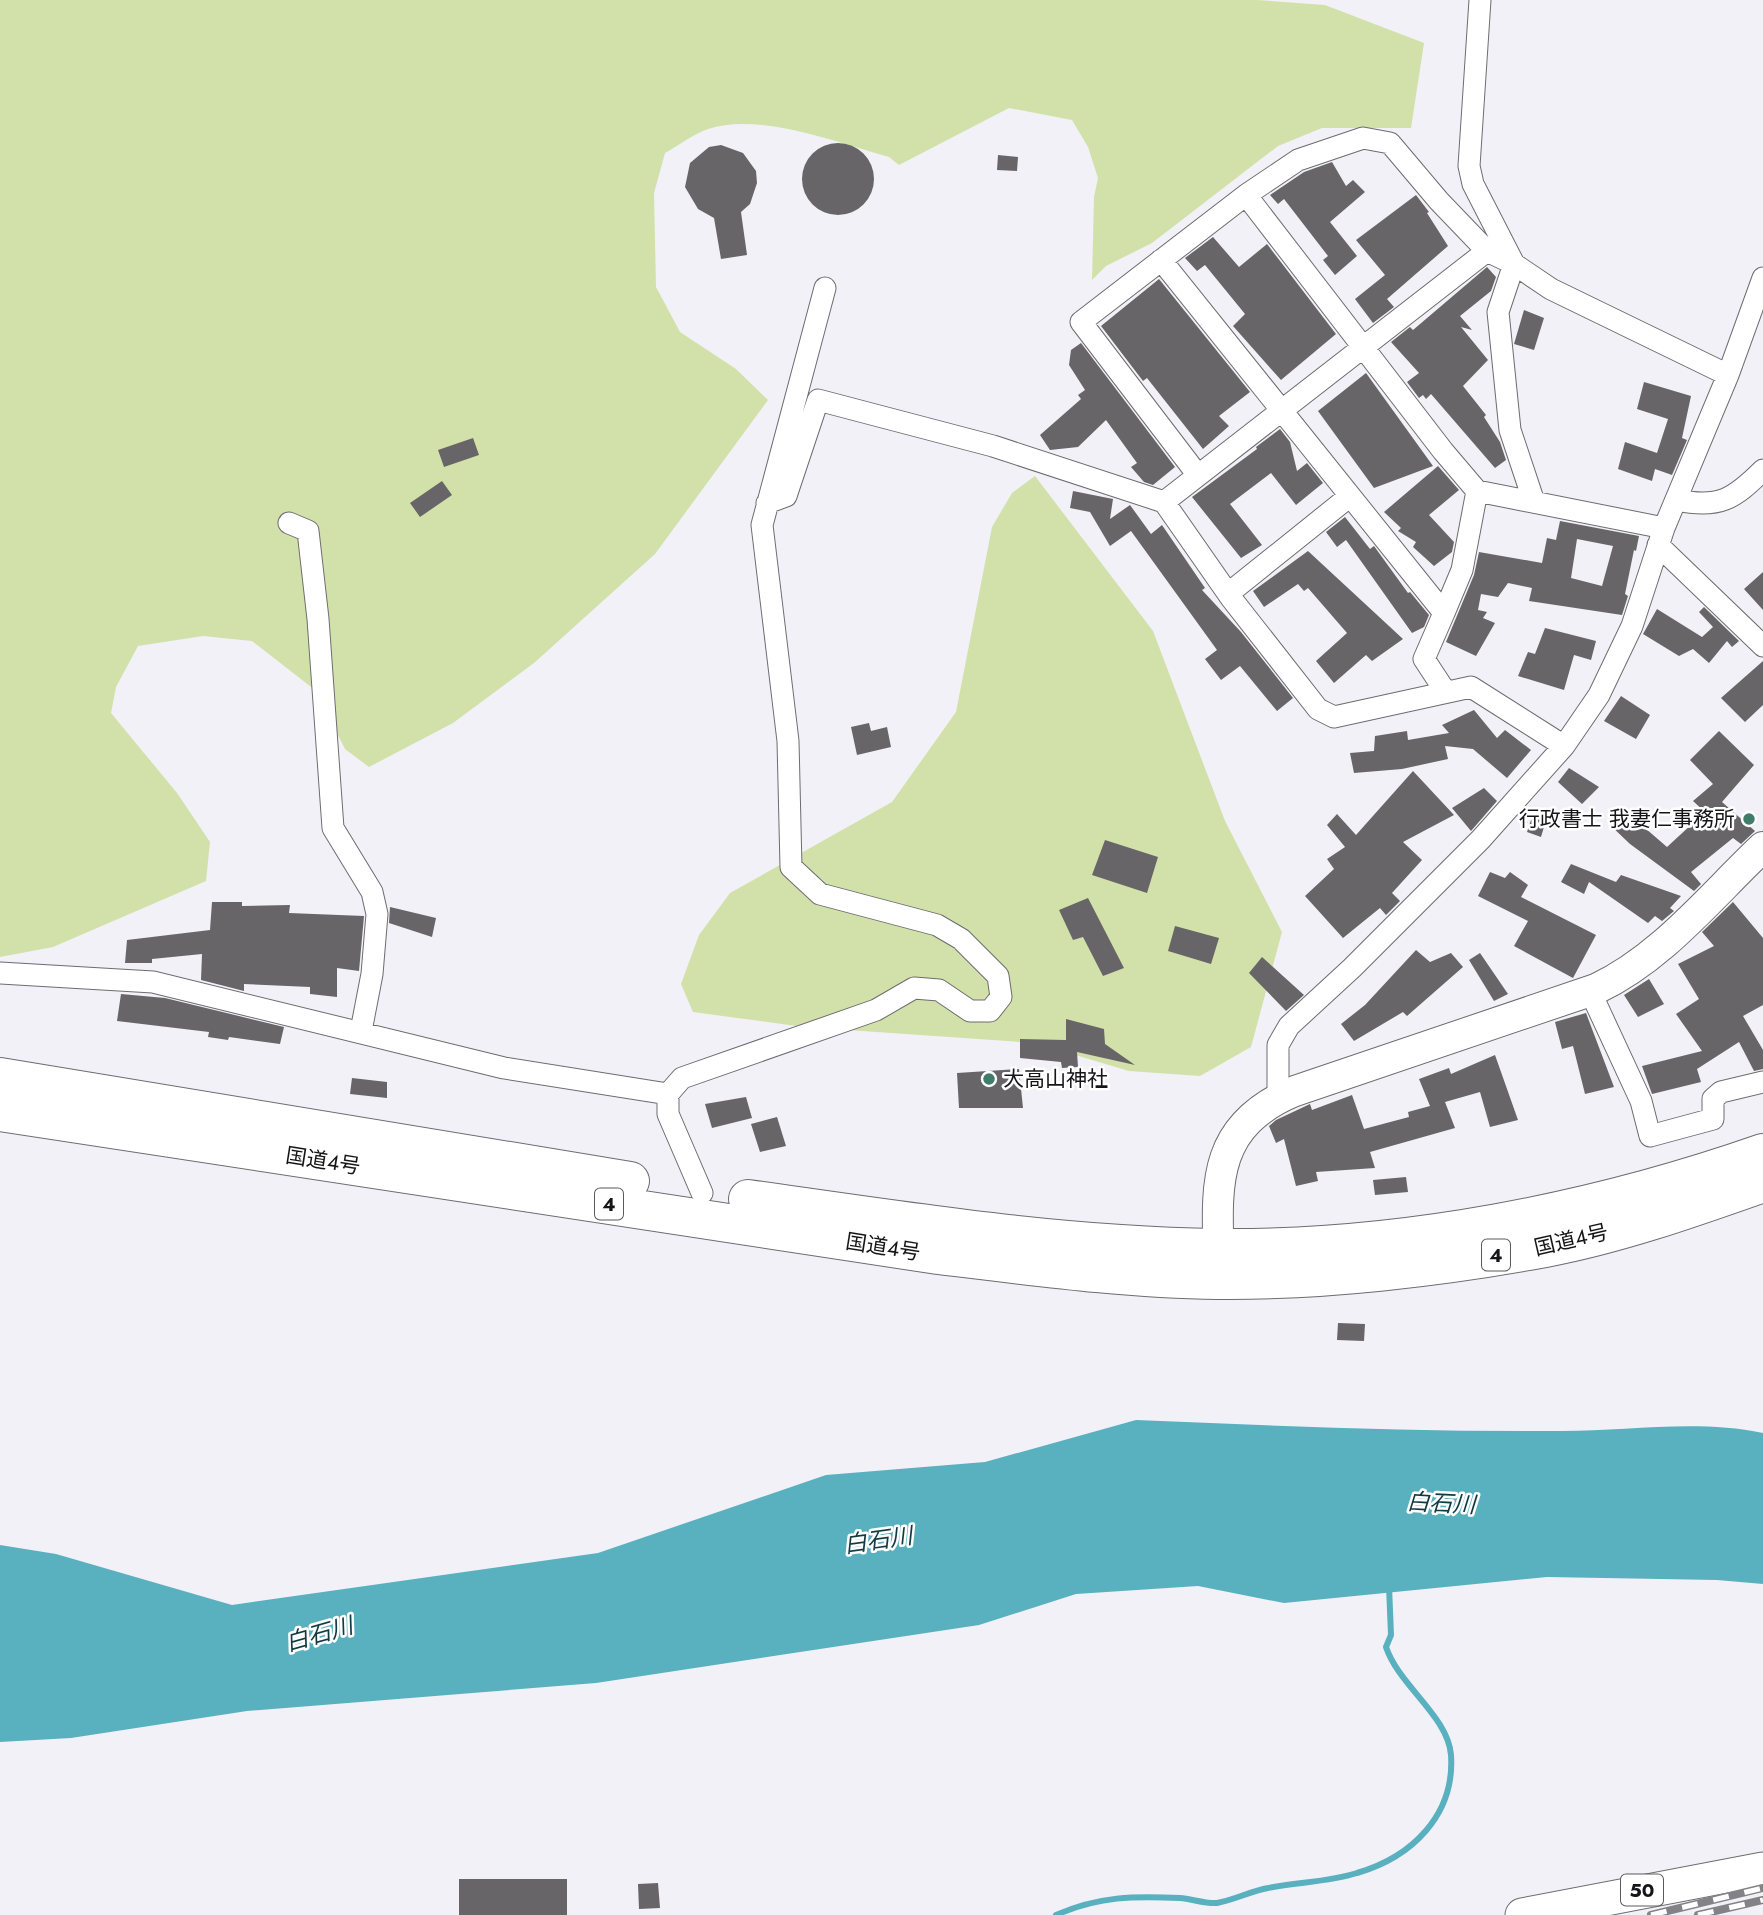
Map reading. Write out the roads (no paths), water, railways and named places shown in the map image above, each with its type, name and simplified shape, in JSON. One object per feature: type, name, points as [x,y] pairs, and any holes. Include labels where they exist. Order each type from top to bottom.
[{"type":"highway","name":"国道4号","points":[[0,1077],[702,1193],[1219,1264],[1274,1279],[1399,1268],[1546,1248],[1677,1213],[1763,1183]]},
{"type":"highway","name":"国道4号","points":[[0,1112],[938,1255],[1072,1271],[1219,1264],[1320,1244],[1482,1224],[1631,1193],[1708,1172],[1763,1153]]},
{"type":"main road","name":"50","points":[[1522,1915],[1763,1869]]},
{"type":"street","points":[[1480,0],[1469,166],[1473,184],[1514,264],[1497,312],[1510,430],[1534,502]]},
{"type":"street","points":[[1197,474],[1081,322],[1246,195],[1298,160],[1363,138],[1390,143],[1487,251],[1514,264],[1551,289],[1728,375]]},
{"type":"street","points":[[1246,195],[1443,451],[1478,491],[1534,502],[1661,536],[1763,646]]},
{"type":"street","points":[[1164,502],[1487,251]]},
{"type":"street","points":[[1161,260],[1444,613]]},
{"type":"street","points":[[1278,1098],[1278,1045],[1289,1026],[1352,968],[1480,839],[1582,723],[1619,658],[1661,536],[1728,375],[1763,278]]},
{"type":"street","points":[[702,1193],[668,1114],[668,1094],[681,1078],[876,1010],[914,988],[939,990],[970,1012],[990,1011],[1001,997],[998,976],[961,939],[937,925],[820,894],[791,867],[788,741],[762,525],[825,288]]},
{"type":"street","points":[[767,503],[786,496],[818,400],[993,446],[1164,502],[1228,593],[1318,709],[1334,717],[1471,687],[1564,746]]},
{"type":"street","points":[[1677,500],[1697,504],[1736,497],[1763,470]]},
{"type":"street","points":[[1445,691],[1424,659],[1462,570],[1478,491]]},
{"type":"street","points":[[1228,593],[1350,496]]},
{"type":"street","points":[[289,523],[308,531],[318,620],[333,828],[372,892],[377,914],[372,974],[361,1031]]},
{"type":"street","points":[[1219,1264],[1218,1188],[1226,1151],[1245,1123],[1278,1098],[1590,991],[1626,975],[1653,953],[1763,847]]},
{"type":"street","points":[[0,973],[153,982],[504,1068],[668,1094]]},
{"type":"street","points":[[1590,991],[1628,1069],[1650,1136],[1713,1119],[1713,1099],[1721,1092],[1763,1082]]},
{"type":"water","name":"白石川","points":[[1136,1420],[1456,1431],[1562,1431],[1688,1426],[1763,1433],[1763,1584],[1717,1580],[1547,1577],[1284,1603],[1198,1586],[1076,1594],[979,1625],[596,1683],[247,1711],[71,1738],[0,1742],[0,1545],[56,1554],[232,1605],[598,1553],[826,1475],[985,1462]]},
{"type":"waterway","points":[[1056,1915],[1087,1904],[1132,1897],[1180,1898],[1217,1903],[1268,1888],[1357,1873],[1377,1866],[1412,1844],[1438,1814],[1446,1796],[1451,1755],[1441,1727],[1401,1675],[1386,1647],[1391,1635],[1389,1586]]},
{"type":"railway","points":[[1651,1915],[1763,1888]]},
{"type":"railway","points":[[1698,1915],[1763,1900]]},
{"type":"place","name":"行政書士 我妻仁事務所","points":[[1749,819]]},
{"type":"place","name":"大高山神社","points":[[989,1079]]}]
